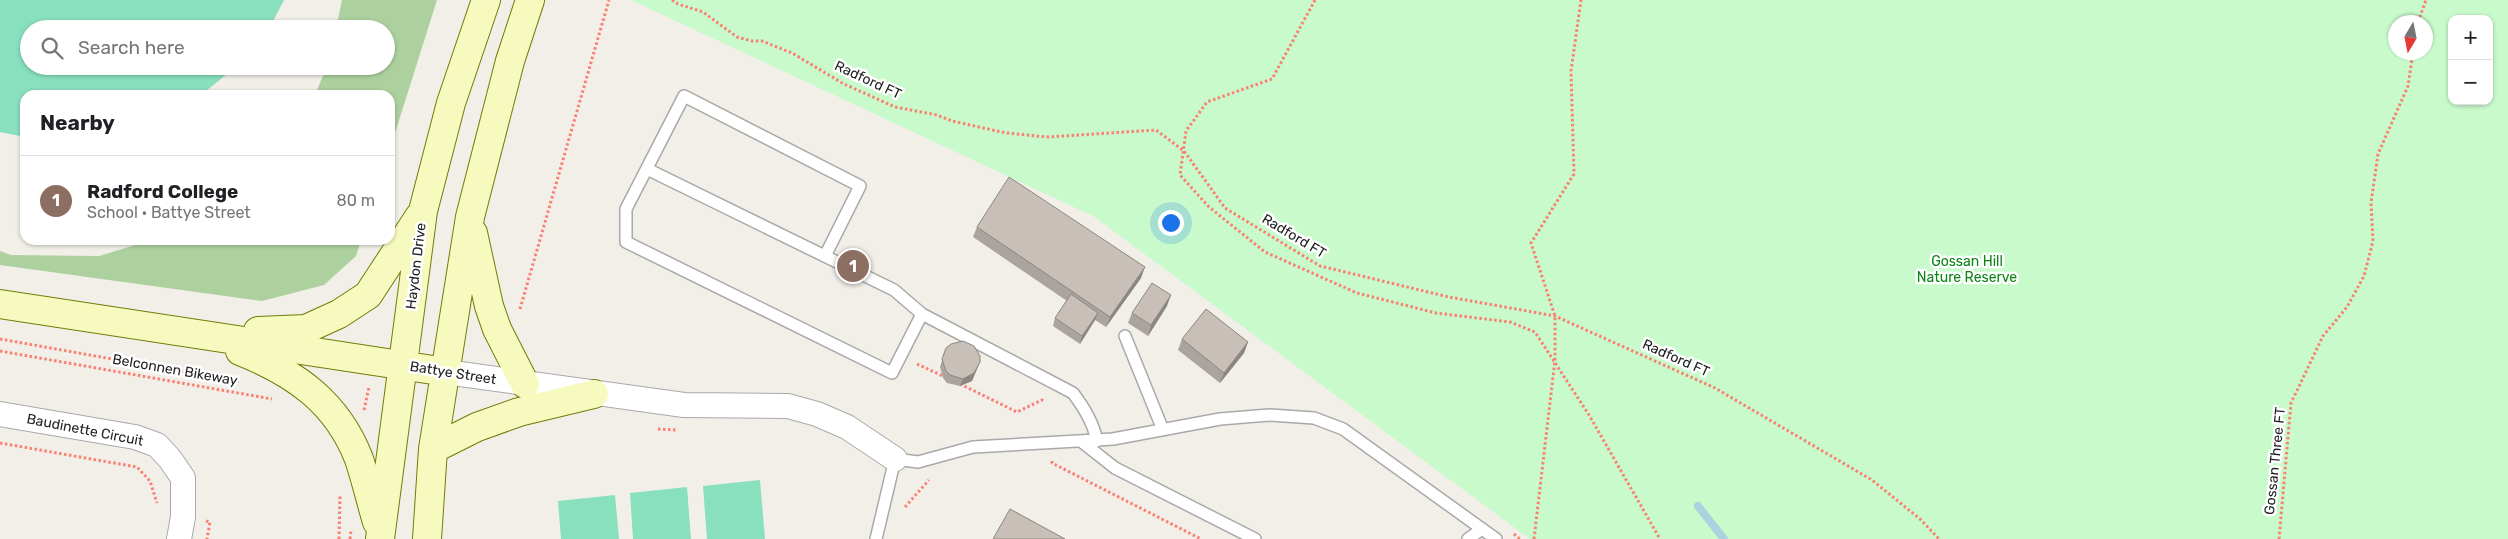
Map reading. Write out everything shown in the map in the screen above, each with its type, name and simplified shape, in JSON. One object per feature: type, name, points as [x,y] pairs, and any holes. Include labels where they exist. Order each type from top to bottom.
[{"type":"main road","name":"Haydon Drive","points":[[380,536],[423,211],[451,103],[486,0]]},
{"type":"main road","points":[[426,539],[433,450],[470,217],[510,61],[530,0]]},
{"type":"main road","points":[[197,334],[306,329],[339,314],[368,295],[423,211]]},
{"type":"main road","points":[[470,217],[489,306],[497,329],[525,384]]},
{"type":"main road","name":"Battye Street","points":[[0,304],[446,372]]},
{"type":"main road","points":[[197,334],[269,362],[312,390],[346,431],[359,460],[380,536]]},
{"type":"main road","points":[[433,450],[477,427],[519,412],[594,394]]},
{"type":"street","name":"Battye Street","points":[[446,372],[684,405],[788,406],[817,414],[847,427],[895,459]]},
{"type":"street","name":"Baudinette Circuit","points":[[0,414],[134,437],[157,445],[170,459],[183,478],[183,516],[179,539]]},
{"type":"lane","points":[[825,256],[860,186],[684,96],[626,209],[626,242],[892,373],[922,314]]},
{"type":"lane","points":[[647,169],[894,290],[922,314],[1072,394],[1085,409],[1094,428],[1097,441]]},
{"type":"lane","points":[[1125,336],[1163,430]]},
{"type":"lane","points":[[876,539],[895,459],[918,462],[973,447],[1097,441],[1220,419],[1268,415],[1314,418],[1343,429],[1496,539]]},
{"type":"lane","points":[[1082,442],[1115,468],[1255,539]]},
{"type":"lane","points":[[1468,539],[1482,529]]},
{"type":"path","points":[[518,315],[609,0]]},
{"type":"path","name":"Radford FT","points":[[672,0],[678,4],[704,12],[737,37],[752,41],[762,41],[792,52],[844,84],[895,108],[938,115],[952,122],[997,131],[1048,137],[1156,130],[1184,151],[1225,208],[1320,266],[1449,297],[1555,316],[1715,388],[1872,480],[1920,519],[1939,539]]},
{"type":"path","points":[[1314,0],[1272,79],[1207,102],[1186,131],[1180,175],[1209,207],[1265,252],[1357,293],[1436,313],[1510,322],[1535,332],[1590,416],[1660,539]]},
{"type":"path","points":[[1534,539],[1555,360],[1555,316],[1531,243],[1574,174],[1571,71],[1581,0]]},
{"type":"path","points":[[2421,15],[2426,0]]},
{"type":"path","name":"Gossan Three FT","points":[[2278,539],[2291,402],[2324,336],[2346,307],[2364,276],[2373,241],[2371,203],[2378,154],[2408,86],[2412,60]]},
{"type":"path","points":[[0,340],[250,384]]},
{"type":"path","name":"Belconnen Bikeway","points":[[0,352],[277,399]]},
{"type":"path","points":[[673,431],[681,429]]},
{"type":"path","points":[[0,443],[138,467],[150,481],[161,508]]},
{"type":"path","points":[[1043,460],[1060,460]]},
{"type":"path","points":[[903,509],[928,480],[937,475]]},
{"type":"path","points":[[1111,485],[1111,493]]},
{"type":"path","points":[[207,539],[210,522]]},
{"type":"green space","points":[[0,0],[284,0],[274,20],[20,20],[20,75],[226,75],[207,90],[20,90],[20,136],[0,132]]},
{"type":"green space","points":[[342,0],[437,0],[395,133],[395,90],[317,90],[323,75],[395,75],[395,20],[338,20]]},
{"type":"green space","name":"Gossan Hill Nature Reserve","points":[[631,0],[2508,0],[2508,539],[1530,539],[1093,216]]},
{"type":"green space","points":[[135,245],[359,245],[356,256],[324,285],[262,301],[0,265],[0,251],[11,255],[99,256]]},
{"type":"green space","points":[[760,480],[765,539],[707,539],[703,486]]},
{"type":"green space","points":[[687,487],[691,539],[633,539],[630,493]]},
{"type":"green space","points":[[615,495],[619,539],[561,539],[558,501]]},
{"type":"building","points":[[1009,177],[1145,267],[1110,317],[977,227]]},
{"type":"building","points":[[1152,283],[1171,295],[1151,325],[1132,313]]},
{"type":"building","points":[[1071,294],[1098,313],[1082,336],[1055,318]]},
{"type":"building","points":[[1206,309],[1248,342],[1224,373],[1182,339]]},
{"type":"building","points":[[963,341],[974,346],[980,356],[980,362],[974,373],[963,379],[950,375],[946,371],[942,359],[946,348],[951,344]]},
{"type":"building","points":[[1010,509],[1065,539],[993,539]]},
{"type":"waterway","points":[[1698,506],[1724,539]]},
{"type":"place","name":"Radford College","points":[[853,266]]}]
